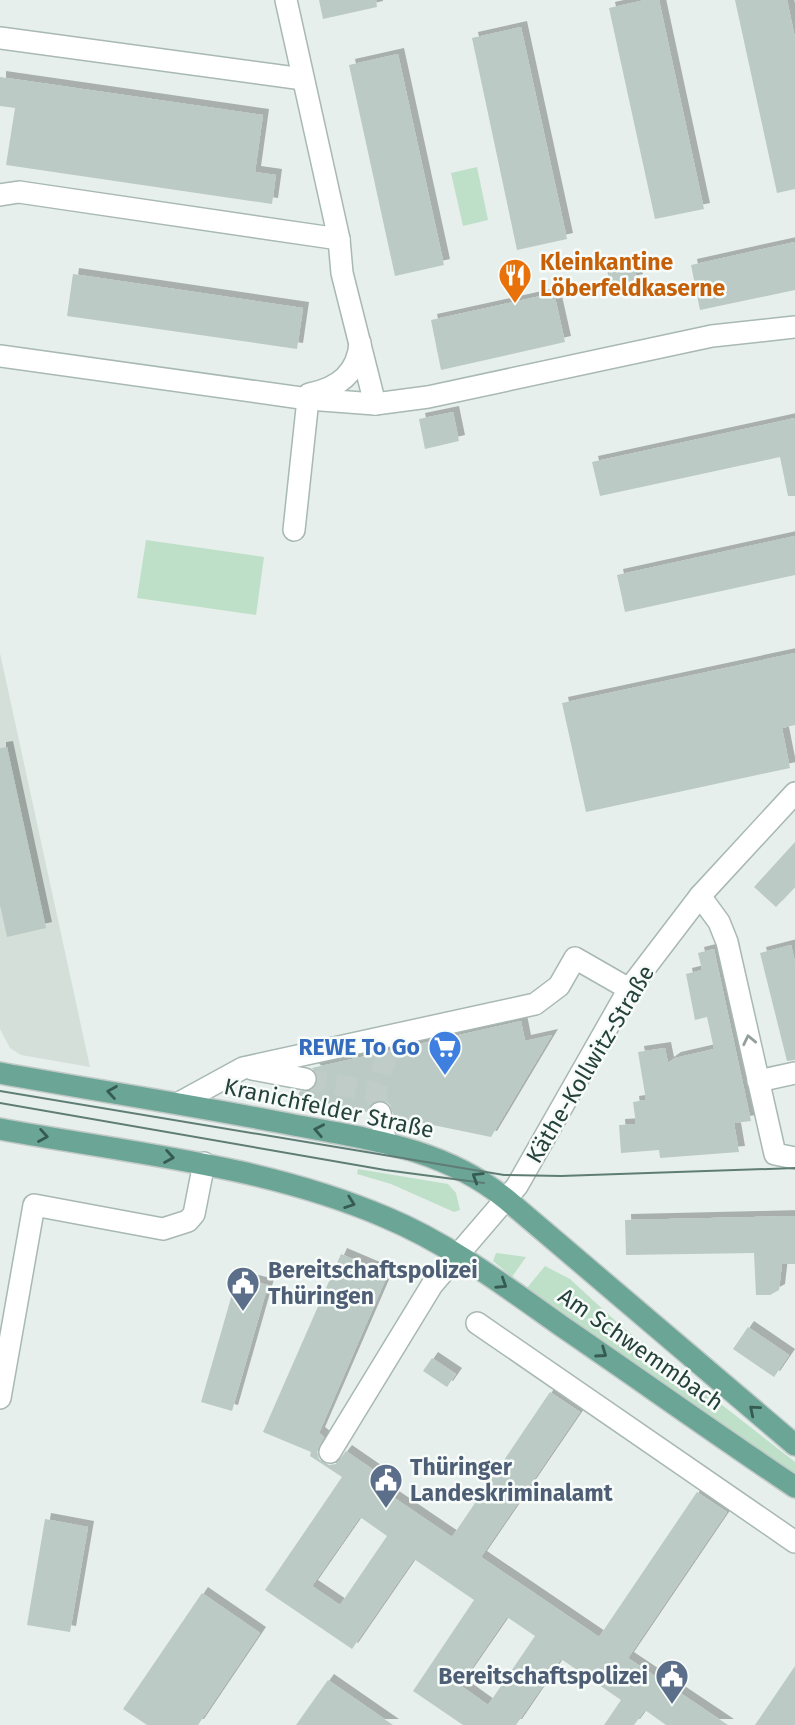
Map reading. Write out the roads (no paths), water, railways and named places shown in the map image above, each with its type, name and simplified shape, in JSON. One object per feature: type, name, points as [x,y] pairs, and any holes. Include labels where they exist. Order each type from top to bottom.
[{"type":"main road","name":"Kranichfelder Straße","points":[[0,1073],[179,1103],[386,1144],[444,1160],[466,1170],[506,1199]]},
{"type":"main road","points":[[0,1129],[204,1163],[285,1181],[388,1218],[457,1255]]},
{"type":"main road","name":"Am Schwemmbach","points":[[506,1199],[795,1445]]},
{"type":"main road","name":"Am Schwemmbach","points":[[457,1255],[795,1487]]},
{"type":"street","points":[[286,0],[339,239],[342,273],[375,404]]},
{"type":"street","points":[[0,38],[303,79]]},
{"type":"street","points":[[0,195],[19,192],[339,239]]},
{"type":"street","points":[[0,356],[300,398],[375,404],[428,397],[712,336],[795,327]]},
{"type":"street","points":[[300,398],[323,391],[345,379],[359,355],[360,338]]},
{"type":"street","points":[[294,530],[300,398]]},
{"type":"street","name":"Käthe-Kollwitz-Straße","points":[[506,1199],[537,1153],[629,989],[699,896],[795,793]]},
{"type":"street","points":[[699,896],[719,922],[727,942],[758,1081],[785,1156]]},
{"type":"street","points":[[179,1103],[243,1068],[390,1043],[535,1004],[559,986],[575,958],[629,989]]},
{"type":"street","points":[[243,1068],[305,1079]]},
{"type":"street","points":[[758,1081],[795,1073]]},
{"type":"street","points":[[380,1112],[386,1144]]},
{"type":"street","points":[[0,1398],[34,1205],[163,1229],[178,1226],[194,1214],[204,1163]]},
{"type":"street","points":[[330,1452],[426,1294],[506,1199]]},
{"type":"street","points":[[477,1323],[795,1542]]},
{"type":"tunnel","points":[[378,1104],[376,1092],[388,1050]]},
{"type":"tunnel","points":[[305,1079],[376,1092]]},
{"type":"tram line","points":[[0,1091],[504,1175],[561,1176],[795,1168]]},
{"type":"tram line","points":[[0,1103],[385,1170],[484,1183]]},
{"type":"place","name":"Kleinkantine Löberfeldkaserne","points":[[515,305]]},
{"type":"place","name":"REWE To Go","points":[[445,1077]]},
{"type":"place","name":"Bereitschaftspolizei Thüringen","points":[[243,1313]]},
{"type":"place","name":"Thüringer Landeskriminalamt","points":[[386,1510]]},
{"type":"place","name":"Bereitschaftspolizei","points":[[672,1706]]}]
